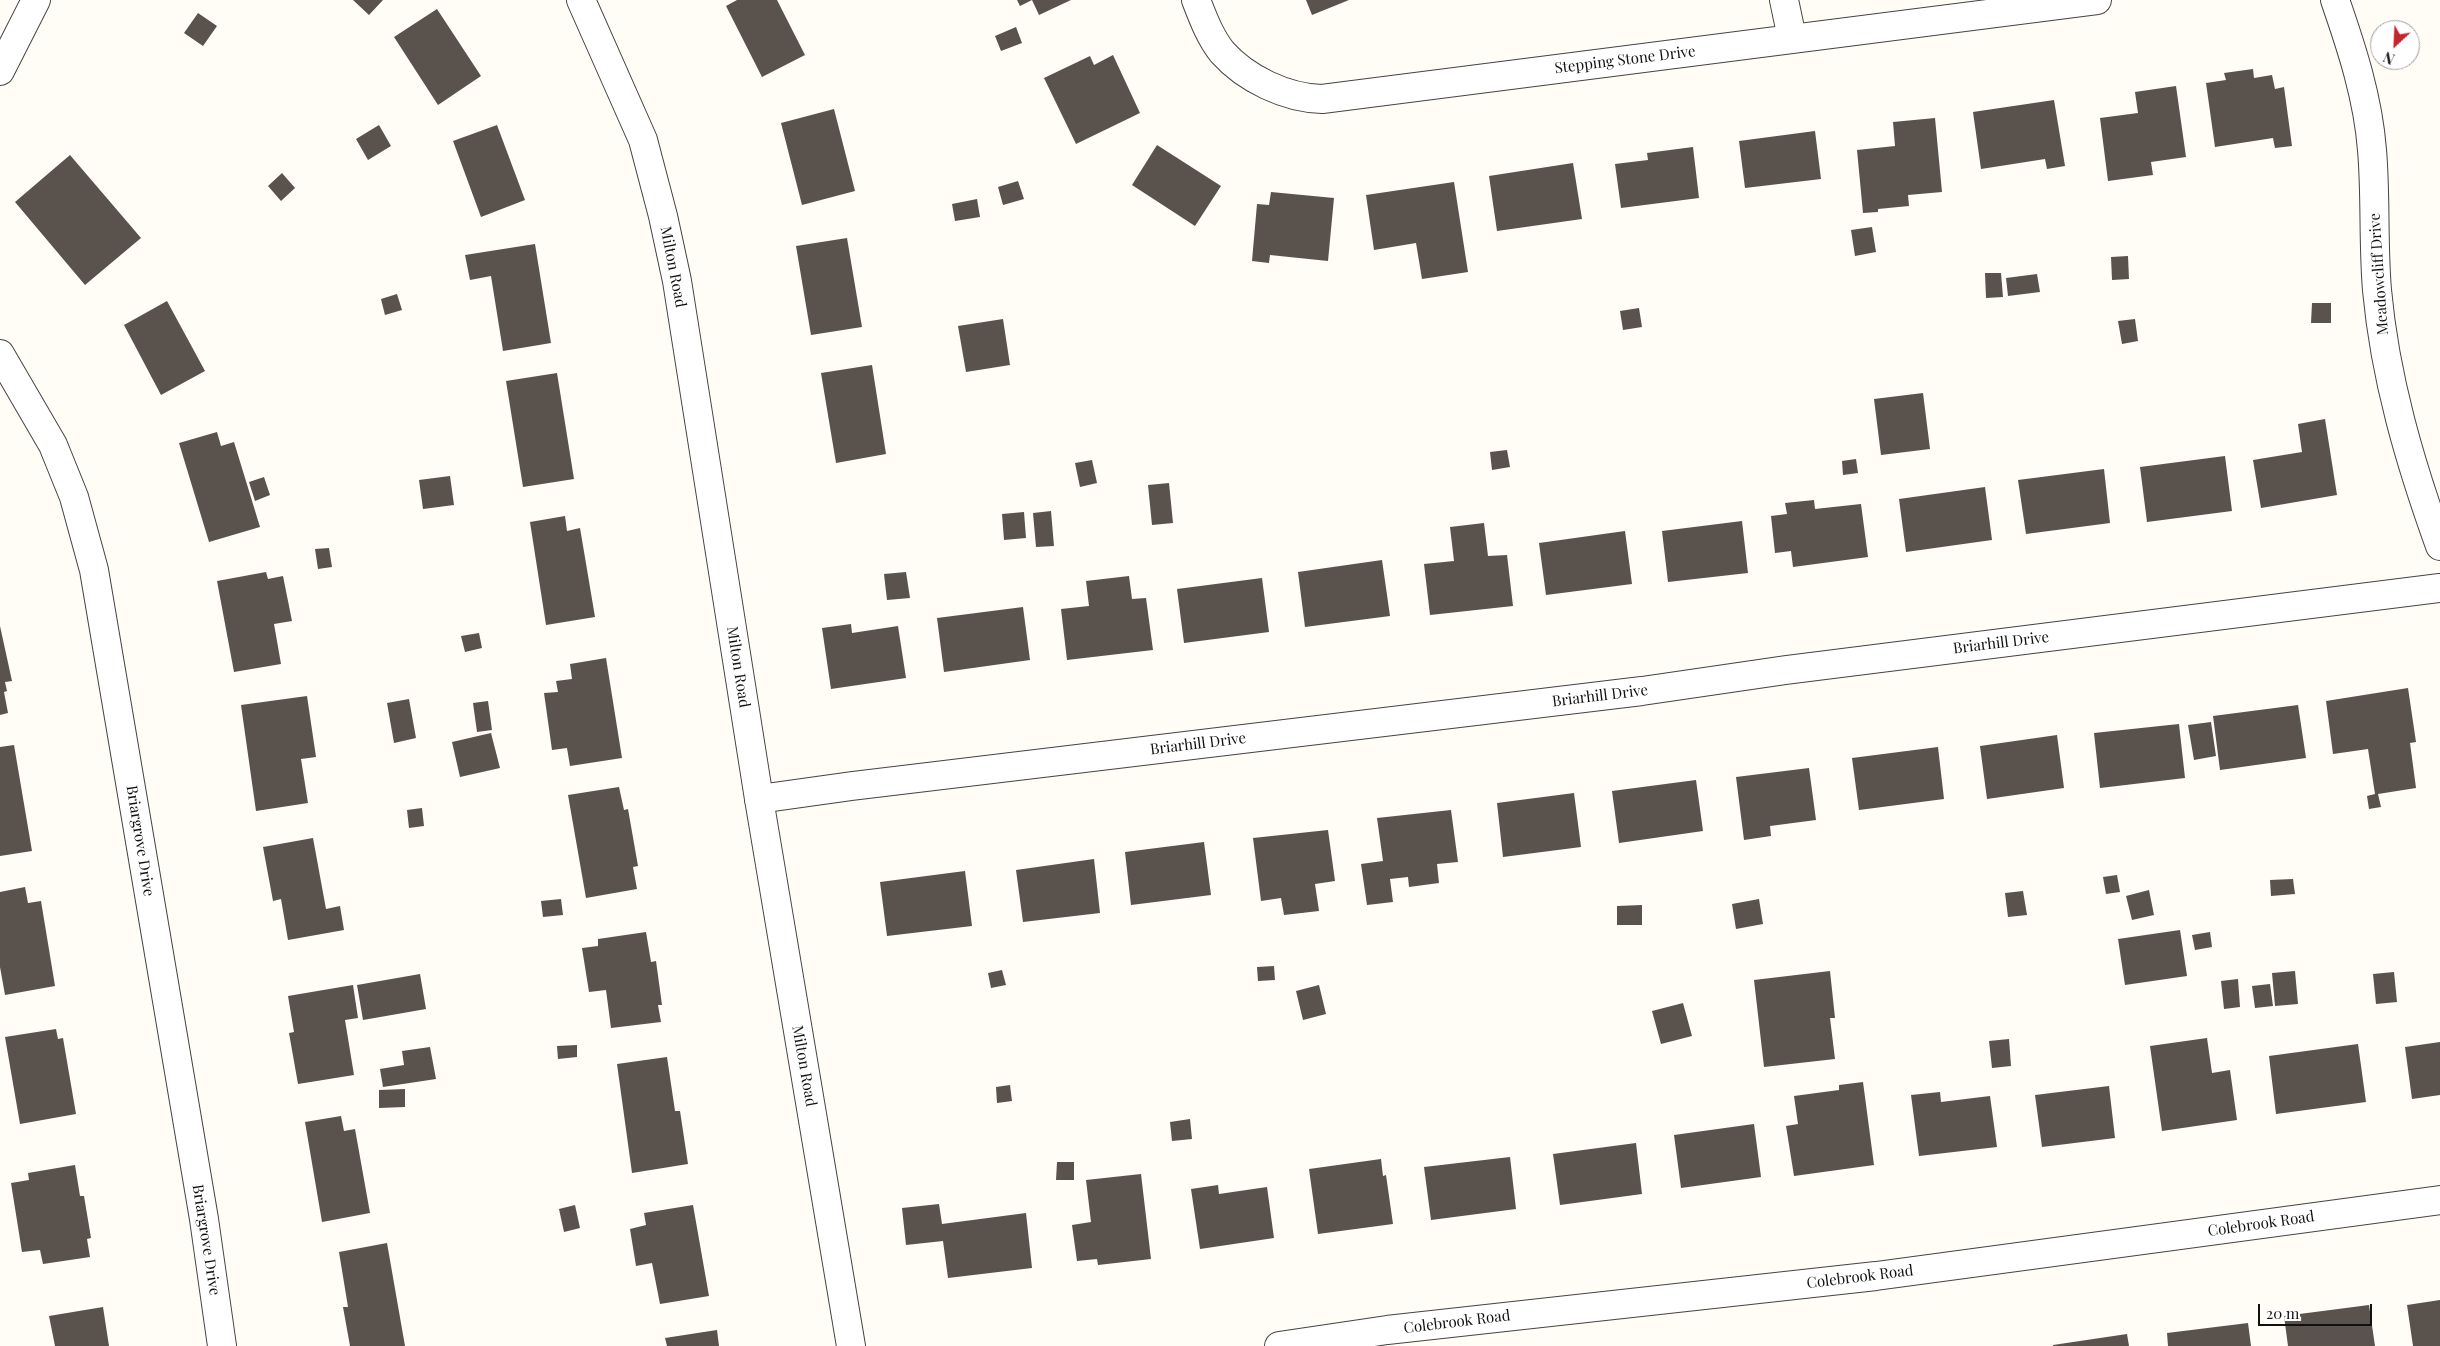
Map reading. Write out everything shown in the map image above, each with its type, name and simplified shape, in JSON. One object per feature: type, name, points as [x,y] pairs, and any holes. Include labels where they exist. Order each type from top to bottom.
[{"type":"street","points":[[0,71],[36,0]]},
{"type":"street","name":"Milton Road","points":[[581,0],[643,140],[663,216],[679,291],[759,799],[851,1346]]},
{"type":"street","name":"Stepping Stone Drive","points":[[1196,0],[1207,27],[1223,52],[1251,76],[1285,93],[1322,99],[2097,0]]},
{"type":"street","points":[[1784,0],[1792,38]]},
{"type":"street","name":"Meadowcliff Drive","points":[[2336,0],[2360,77],[2372,149],[2377,290],[2387,362],[2414,472],[2440,546]]},
{"type":"street","name":"Briargrove Drive","points":[[0,354],[53,445],[74,497],[94,570],[204,1219],[222,1346]]},
{"type":"street","name":"Briarhill Drive","points":[[759,799],[1632,692],[1786,670],[2440,588]]},
{"type":"street","name":"Colebrook Road","points":[[1279,1346],[1387,1330],[1876,1276],[2440,1200]]},
{"type":"building","points":[[353,0],[383,0],[369,15]]},
{"type":"building","points":[[737,0],[777,0],[805,55],[762,77],[726,6]]},
{"type":"building","points":[[1017,0],[1032,0],[1020,6]]},
{"type":"building","points":[[1032,0],[1071,0],[1039,15]]},
{"type":"building","points":[[1306,0],[1349,0],[1312,15]]},
{"type":"building","points":[[437,9],[481,76],[438,105],[394,37]]},
{"type":"building","points":[[198,13],[217,26],[203,46],[184,33]]},
{"type":"building","points":[[1016,27],[1022,43],[1001,51],[995,36]]},
{"type":"building","points":[[1113,55],[1140,113],[1076,144],[1044,78],[1090,56],[1094,65]]},
{"type":"building","points":[[2253,69],[2254,78],[2272,75],[2275,89],[2284,87],[2292,146],[2275,148],[2273,138],[2215,147],[2206,83],[2226,80],[2224,73]]},
{"type":"building","points":[[2176,86],[2186,157],[2151,162],[2153,175],[2108,181],[2100,118],[2138,113],[2135,92]]},
{"type":"building","points":[[2054,100],[2065,166],[2047,169],[2045,159],[1981,169],[1973,112]]},
{"type":"building","points":[[834,109],[855,191],[802,205],[781,123]]},
{"type":"building","points":[[1935,118],[1942,192],[1908,195],[1909,206],[1878,209],[1878,212],[1863,213],[1857,150],[1895,146],[1893,122]]},
{"type":"building","points":[[379,125],[391,146],[368,160],[356,139]]},
{"type":"building","points":[[497,125],[525,200],[481,217],[453,141]]},
{"type":"building","points":[[1815,131],[1821,179],[1745,188],[1739,141]]},
{"type":"building","points":[[1157,145],[1221,186],[1195,226],[1132,185]]},
{"type":"building","points":[[1693,147],[1699,198],[1621,208],[1615,164],[1648,160],[1647,153]]},
{"type":"building","points":[[70,155],[141,238],[85,285],[15,202]]},
{"type":"building","points":[[1573,163],[1582,219],[1497,231],[1489,176]]},
{"type":"building","points":[[282,173],[295,188],[281,201],[268,186]]},
{"type":"building","points":[[1018,181],[1024,199],[1003,205],[998,187]]},
{"type":"building","points":[[1454,182],[1468,272],[1422,279],[1416,243],[1374,250],[1366,195]]},
{"type":"building","points":[[1271,192],[1334,198],[1328,261],[1270,255],[1269,263],[1252,261],[1257,204],[1269,205]]},
{"type":"building","points":[[977,199],[980,217],[955,221],[952,204]]},
{"type":"building","points":[[1872,227],[1876,252],[1855,256],[1851,230]]},
{"type":"building","points":[[847,238],[862,327],[811,335],[796,246]]},
{"type":"building","points":[[535,244],[551,343],[503,351],[491,276],[470,280],[465,255]]},
{"type":"building","points":[[2128,256],[2129,279],[2112,280],[2111,257]]},
{"type":"building","points":[[1985,273],[2001,273],[2003,297],[1986,298]]},
{"type":"building","points":[[2037,274],[2040,292],[2008,296],[2006,278]]},
{"type":"building","points":[[397,294],[402,310],[385,315],[381,299]]},
{"type":"building","points":[[167,301],[205,371],[161,395],[124,325]]},
{"type":"building","points":[[2312,303],[2331,303],[2331,323],[2311,323]]},
{"type":"building","points":[[1639,308],[1642,327],[1623,330],[1620,311]]},
{"type":"building","points":[[1003,319],[1010,365],[966,372],[958,326]]},
{"type":"building","points":[[2135,319],[2138,341],[2122,344],[2118,321]]},
{"type":"building","points":[[872,365],[886,454],[836,463],[821,373]]},
{"type":"building","points":[[557,373],[574,479],[523,487],[506,381]]},
{"type":"building","points":[[1923,393],[1930,449],[1881,455],[1874,399]]},
{"type":"building","points":[[2325,419],[2337,495],[2261,508],[2253,460],[2302,452],[2298,424]]},
{"type":"building","points":[[217,432],[221,446],[234,442],[260,527],[209,542],[179,443]]},
{"type":"building","points":[[1507,450],[1510,467],[1492,470],[1490,452]]},
{"type":"building","points":[[2225,456],[2232,511],[2147,522],[2140,467]]},
{"type":"building","points":[[1856,459],[1858,473],[1843,475],[1842,461]]},
{"type":"building","points":[[1092,460],[1097,483],[1080,487],[1075,463]]},
{"type":"building","points":[[2104,469],[2110,523],[2026,534],[2018,480]]},
{"type":"building","points":[[450,476],[454,505],[423,509],[419,480]]},
{"type":"building","points":[[264,477],[270,495],[255,501],[249,482]]},
{"type":"building","points":[[1169,483],[1173,523],[1152,525],[1148,485]]},
{"type":"building","points":[[1985,487],[1992,540],[1906,552],[1899,499]]},
{"type":"building","points":[[1814,500],[1815,509],[1861,504],[1868,557],[1793,567],[1791,551],[1775,553],[1771,516],[1787,514],[1785,503]]},
{"type":"building","points":[[1051,511],[1054,546],[1036,547],[1033,513]]},
{"type":"building","points":[[1024,512],[1026,538],[1004,540],[1002,514]]},
{"type":"building","points":[[565,516],[567,531],[580,528],[595,617],[546,625],[530,522]]},
{"type":"building","points":[[1742,521],[1748,573],[1668,582],[1662,531]]},
{"type":"building","points":[[1484,523],[1488,556],[1507,555],[1513,606],[1430,615],[1424,564],[1454,561],[1450,527]]},
{"type":"building","points":[[1625,531],[1632,584],[1546,595],[1539,543]]},
{"type":"building","points":[[329,548],[332,567],[318,569],[315,549]]},
{"type":"building","points":[[1382,560],[1390,616],[1305,627],[1298,572]]},
{"type":"building","points":[[266,572],[268,579],[283,576],[292,621],[274,624],[281,664],[234,672],[217,581]]},
{"type":"building","points":[[906,572],[910,598],[887,600],[884,574]]},
{"type":"building","points":[[1129,576],[1132,599],[1146,598],[1153,650],[1067,660],[1061,609],[1089,606],[1086,581]]},
{"type":"building","points":[[1262,578],[1269,632],[1184,643],[1177,589]]},
{"type":"building","points":[[1023,607],[1030,660],[944,672],[937,618]]},
{"type":"building","points":[[851,624],[852,633],[898,626],[906,678],[831,689],[822,628]]},
{"type":"building","points":[[0,626],[12,681],[5,682],[7,691],[4,692],[8,713],[0,715]]},
{"type":"building","points":[[479,633],[482,648],[465,652],[461,636]]},
{"type":"building","points":[[606,658],[622,758],[570,766],[567,748],[552,750],[544,693],[558,692],[556,681],[572,679],[570,664]]},
{"type":"building","points":[[2408,688],[2416,742],[2410,743],[2416,788],[2378,794],[2381,807],[2369,809],[2367,796],[2375,794],[2368,749],[2333,754],[2326,701]]},
{"type":"building","points":[[307,696],[316,757],[301,759],[308,803],[256,811],[241,705]]},
{"type":"building","points":[[409,699],[416,738],[394,743],[387,703]]},
{"type":"building","points":[[488,701],[492,730],[477,732],[473,703]]},
{"type":"building","points":[[2298,705],[2306,758],[2220,770],[2213,716]]},
{"type":"building","points":[[2211,722],[2216,756],[2194,760],[2188,725]]},
{"type":"building","points":[[2179,724],[2185,778],[2100,788],[2094,733]]},
{"type":"building","points":[[491,733],[500,768],[460,777],[452,742]]},
{"type":"building","points":[[2057,735],[2064,788],[1987,799],[1980,746]]},
{"type":"building","points":[[14,745],[32,851],[0,856],[0,747]]},
{"type":"building","points":[[1938,747],[1944,799],[1859,810],[1852,758]]},
{"type":"building","points":[[1809,768],[1816,820],[1770,826],[1771,836],[1744,840],[1736,777]]},
{"type":"building","points":[[1696,780],[1703,831],[1619,843],[1612,791]]},
{"type":"building","points":[[619,787],[624,810],[628,809],[638,866],[633,867],[637,889],[586,898],[568,795]]},
{"type":"building","points":[[1574,793],[1581,847],[1503,857],[1497,803]]},
{"type":"building","points":[[422,808],[424,826],[409,828],[407,810]]},
{"type":"building","points":[[1451,810],[1458,862],[1437,864],[1439,883],[1409,887],[1408,877],[1390,879],[1393,902],[1367,905],[1361,864],[1383,861],[1377,818]]},
{"type":"building","points":[[1328,830],[1335,881],[1315,884],[1319,911],[1284,915],[1281,898],[1261,901],[1253,838]]},
{"type":"building","points":[[313,838],[326,909],[340,906],[344,930],[288,940],[281,899],[273,901],[263,847]]},
{"type":"building","points":[[1204,842],[1211,895],[1131,905],[1125,852]]},
{"type":"building","points":[[1094,859],[1100,913],[1023,922],[1016,870]]},
{"type":"building","points":[[965,871],[972,926],[887,936],[880,882]]},
{"type":"building","points":[[2117,875],[2120,892],[2106,894],[2103,877]]},
{"type":"building","points":[[2293,879],[2295,894],[2271,896],[2270,880]]},
{"type":"building","points":[[25,887],[28,903],[41,901],[55,986],[5,995],[0,967],[0,892]]},
{"type":"building","points":[[2149,890],[2154,915],[2132,920],[2126,896]]},
{"type":"building","points":[[2023,891],[2027,915],[2008,917],[2005,893]]},
{"type":"building","points":[[561,899],[563,915],[543,917],[541,901]]},
{"type":"building","points":[[1759,899],[1763,924],[1736,929],[1732,904]]},
{"type":"building","points":[[1642,905],[1642,925],[1617,925],[1617,906]]},
{"type":"building","points":[[2180,930],[2187,976],[2125,985],[2118,939]]},
{"type":"building","points":[[646,932],[651,962],[656,961],[662,1005],[658,1005],[661,1022],[611,1028],[606,990],[589,992],[582,948],[598,946],[598,939]]},
{"type":"building","points":[[2210,932],[2212,947],[2195,950],[2192,935]]},
{"type":"building","points":[[1274,966],[1275,980],[1258,981],[1257,967]]},
{"type":"building","points":[[1002,970],[1006,985],[991,988],[988,973]]},
{"type":"building","points":[[1830,971],[1835,1018],[1830,1018],[1835,1059],[1764,1067],[1754,980]]},
{"type":"building","points":[[2295,971],[2298,1004],[2275,1006],[2272,973]]},
{"type":"building","points":[[2394,972],[2397,1002],[2376,1004],[2373,974]]},
{"type":"building","points":[[420,974],[426,1009],[363,1020],[357,985]]},
{"type":"building","points":[[2238,979],[2240,1007],[2224,1009],[2221,981]]},
{"type":"building","points":[[2270,984],[2273,1006],[2255,1008],[2252,986]]},
{"type":"building","points":[[353,985],[358,1018],[345,1020],[354,1075],[298,1084],[289,1033],[294,1032],[288,996]]},
{"type":"building","points":[[1319,985],[1326,1014],[1303,1020],[1296,991]]},
{"type":"building","points":[[1683,1003],[1692,1036],[1661,1044],[1652,1011]]},
{"type":"building","points":[[56,1029],[58,1039],[63,1038],[76,1114],[20,1124],[5,1037]]},
{"type":"building","points":[[2207,1038],[2212,1073],[2230,1070],[2237,1120],[2162,1131],[2150,1046]]},
{"type":"building","points":[[2009,1039],[2011,1066],[1992,1068],[1989,1041]]},
{"type":"building","points":[[2440,1042],[2440,1095],[2412,1099],[2405,1047]]},
{"type":"building","points":[[2358,1044],[2366,1102],[2276,1114],[2269,1056]]},
{"type":"building","points":[[577,1045],[577,1057],[558,1059],[557,1046]]},
{"type":"building","points":[[430,1047],[436,1079],[383,1087],[380,1069],[404,1065],[402,1051]]},
{"type":"building","points":[[667,1057],[675,1111],[680,1111],[688,1164],[632,1173],[617,1064]]},
{"type":"building","points":[[1863,1082],[1874,1165],[1794,1176],[1786,1126],[1798,1124],[1794,1096],[1839,1090],[1839,1085]]},
{"type":"building","points":[[1010,1085],[1012,1101],[997,1103],[996,1087]]},
{"type":"building","points":[[2109,1086],[2115,1138],[2042,1147],[2035,1095]]},
{"type":"building","points":[[405,1089],[405,1107],[379,1108],[379,1090]]},
{"type":"building","points":[[1940,1092],[1941,1102],[1990,1096],[1997,1147],[1919,1156],[1911,1095]]},
{"type":"building","points":[[341,1116],[344,1131],[355,1129],[370,1213],[322,1222],[305,1122]]},
{"type":"building","points":[[1190,1119],[1192,1139],[1172,1141],[1170,1122]]},
{"type":"building","points":[[1754,1124],[1761,1177],[1681,1188],[1674,1135]]},
{"type":"building","points":[[1636,1143],[1642,1194],[1560,1205],[1553,1154]]},
{"type":"building","points":[[1510,1157],[1516,1209],[1431,1220],[1424,1167]]},
{"type":"building","points":[[1381,1159],[1383,1176],[1386,1175],[1393,1224],[1318,1234],[1309,1169]]},
{"type":"building","points":[[1057,1162],[1074,1162],[1074,1180],[1056,1180]]},
{"type":"building","points":[[75,1165],[80,1196],[84,1196],[91,1238],[87,1239],[90,1257],[43,1264],[40,1250],[22,1252],[11,1183],[29,1180],[28,1173]]},
{"type":"building","points":[[1141,1174],[1151,1259],[1098,1265],[1097,1259],[1077,1261],[1072,1225],[1091,1222],[1086,1180]]},
{"type":"building","points":[[1218,1185],[1219,1194],[1267,1187],[1274,1238],[1200,1249],[1191,1189]]},
{"type":"building","points":[[939,1204],[942,1224],[1026,1213],[1032,1268],[948,1278],[943,1241],[906,1245],[902,1208]]},
{"type":"building","points":[[575,1205],[580,1228],[564,1232],[559,1209]]},
{"type":"building","points":[[693,1205],[709,1296],[660,1304],[652,1263],[636,1266],[630,1229],[646,1225],[644,1213]]},
{"type":"building","points":[[387,1243],[405,1346],[350,1346],[343,1307],[348,1307],[339,1252]]},
{"type":"building","points":[[2440,1300],[2440,1346],[2413,1346],[2407,1305]]},
{"type":"building","points":[[2369,1305],[2375,1346],[2288,1346],[2284,1316]]},
{"type":"building","points":[[103,1307],[109,1346],[55,1346],[49,1316]]},
{"type":"building","points":[[2248,1323],[2251,1346],[2168,1346],[2167,1333]]},
{"type":"building","points":[[717,1330],[719,1346],[667,1346],[665,1338]]},
{"type":"building","points":[[2127,1334],[2129,1346],[2053,1346],[2053,1345]]}]
